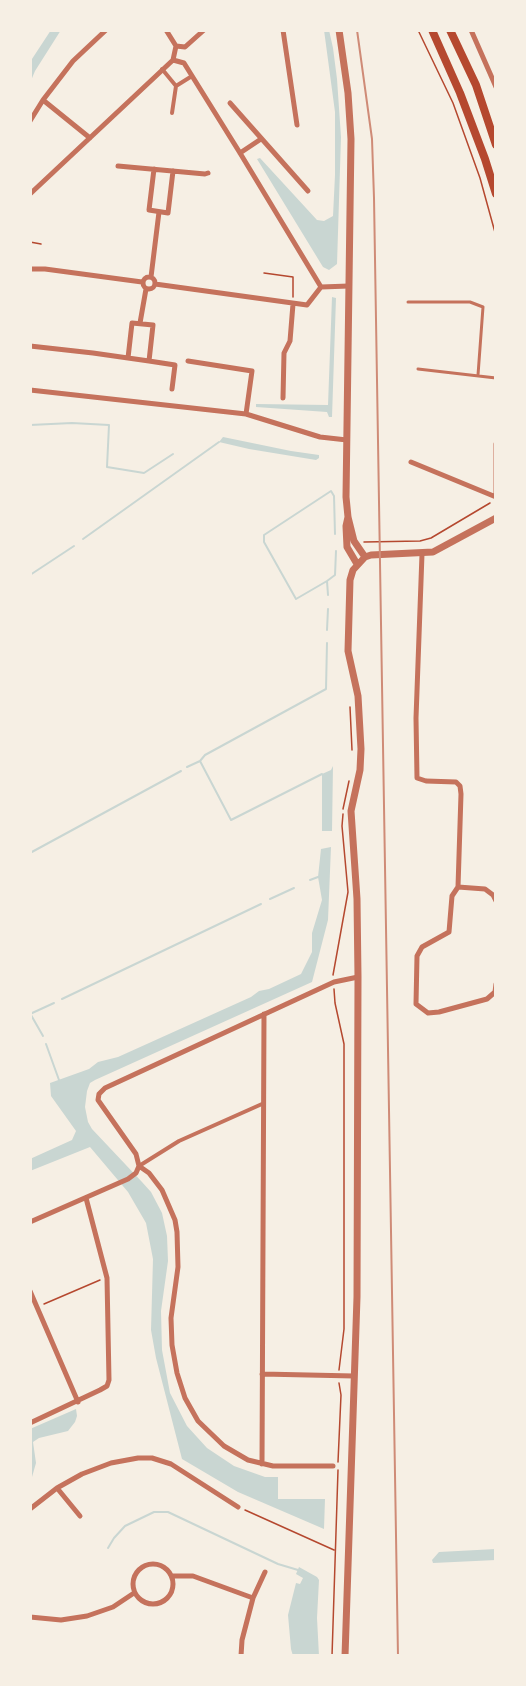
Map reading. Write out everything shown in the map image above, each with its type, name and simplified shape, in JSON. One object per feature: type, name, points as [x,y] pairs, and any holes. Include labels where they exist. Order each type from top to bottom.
[{"type":"main road","points":[[432,30],[473,126],[496,194]]},
{"type":"main road","points":[[450,30],[476,86],[496,144]]},
{"type":"street","points":[[30,121],[73,61],[106,30]]},
{"type":"street","points":[[30,194],[172,60],[176,46],[166,30]]},
{"type":"street","points":[[176,46],[185,47],[204,30]]},
{"type":"street","points":[[283,30],[297,125]]},
{"type":"street","points":[[339,30],[348,93],[351,139],[348,517],[346,526],[347,547],[357,564]]},
{"type":"street","points":[[471,30],[496,87]]},
{"type":"street","points":[[172,60],[184,63],[321,287]]},
{"type":"street","points":[[162,69],[176,86],[172,113]]},
{"type":"street","points":[[176,86],[192,76]]},
{"type":"street","points":[[43,100],[90,138]]},
{"type":"street","points":[[230,103],[308,191]]},
{"type":"street","points":[[240,153],[261,139]]},
{"type":"street","points":[[118,166],[208,173]]},
{"type":"street","points":[[154,169],[149,210],[168,213],[173,171]]},
{"type":"street","points":[[155,284],[152,277],[159,212]]},
{"type":"street","points":[[30,269],[142,282]]},
{"type":"street","points":[[142,282],[144,278],[152,277]]},
{"type":"street","points":[[140,323],[146,289],[142,282]]},
{"type":"street","points":[[155,284],[308,305],[321,287]]},
{"type":"street","points":[[146,289],[152,288],[155,284]]},
{"type":"street","points":[[321,287],[349,286]]},
{"type":"street","points":[[283,398],[284,353],[290,341],[293,304]]},
{"type":"street","points":[[128,358],[132,322],[140,323],[153,325],[149,361]]},
{"type":"street","points":[[30,346],[175,365],[172,389]]},
{"type":"street","points":[[188,361],[252,370],[246,414]]},
{"type":"street","points":[[30,390],[246,414],[320,437],[347,440]]},
{"type":"street","points":[[411,462],[496,498],[496,444]]},
{"type":"street","points":[[348,517],[357,548],[365,557]]},
{"type":"street","points":[[345,1656],[357,1297],[358,977],[357,899],[351,811],[360,770],[361,749],[358,696],[348,651],[350,580],[357,564],[365,557],[433,552],[496,518]]},
{"type":"street","points":[[422,554],[417,778],[426,781],[456,782],[460,786],[458,887],[452,896],[449,932],[422,947],[417,956],[416,1004],[428,1013],[439,1012],[487,999],[495,992],[496,984]]},
{"type":"street","points":[[458,887],[485,889],[493,895],[496,901]]},
{"type":"street","points":[[333,1466],[262,1464],[248,1460],[224,1446],[198,1421],[185,1398],[177,1373],[172,1345],[171,1318],[178,1267],[177,1232],[171,1209],[162,1190],[149,1173],[139,1166],[136,1154],[98,1100],[99,1094],[113,1083],[334,982],[358,977]]},
{"type":"street","points":[[262,1464],[264,1014]]},
{"type":"street","points":[[30,1222],[118,1183],[136,1173],[139,1166],[179,1141],[262,1104]]},
{"type":"street","points":[[30,1423],[78,1402],[106,1386],[110,1380],[107,1278],[86,1198]]},
{"type":"street","points":[[30,1291],[78,1402]]},
{"type":"street","points":[[262,1374],[354,1376]]},
{"type":"street","points":[[30,1509],[57,1488],[82,1474],[111,1463],[138,1458],[152,1458],[171,1464],[238,1507]]},
{"type":"street","points":[[57,1488],[80,1516]]},
{"type":"street","points":[[159,1564],[172,1576],[173,1590],[162,1602],[152,1605],[144,1603],[134,1593],[132,1584],[141,1567],[159,1564]]},
{"type":"street","points":[[241,1656],[242,1640],[253,1598],[265,1572]]},
{"type":"street","points":[[172,1576],[193,1576],[253,1598]]},
{"type":"street","points":[[30,1617],[61,1620],[87,1616],[113,1606],[134,1593]]},
{"type":"lane","points":[[408,302],[470,302],[483,307],[478,375]]},
{"type":"lane","points":[[418,369],[496,378]]},
{"type":"path","points":[[418,30],[453,103],[480,178],[496,236]]},
{"type":"path","points":[[30,242],[41,244]]},
{"type":"path","points":[[264,273],[293,277],[293,304]]},
{"type":"path","points":[[353,536],[359,536],[363,542],[420,541],[431,538],[496,498]]},
{"type":"path","points":[[350,708],[353,755]]},
{"type":"path","points":[[332,1656],[341,1395],[338,1375],[344,1329],[345,1055],[335,1003],[333,974],[348,892],[342,826],[343,805],[349,781]]},
{"type":"path","points":[[37,1307],[107,1278]]},
{"type":"path","points":[[238,1507],[334,1551]]},
{"type":"shaded area","points":[[51,30],[61,30],[30,83],[30,62]]},
{"type":"shaded area","points":[[324,30],[329,30],[333,48],[341,137],[337,264],[329,270],[323,267],[257,159],[260,158],[317,220],[324,221],[333,216],[335,112]]},
{"type":"shaded area","points":[[332,297],[336,298],[332,417],[329,417],[327,412],[256,407],[256,404],[328,405]]},
{"type":"shaded area","points":[[223,437],[319,455],[319,458],[316,460],[219,442]]},
{"type":"shaded area","points":[[333,766],[332,831],[322,831],[322,774],[331,770]]},
{"type":"shaded area","points":[[331,847],[328,920],[312,982],[95,1080],[90,1083],[87,1091],[85,1107],[92,1129],[151,1192],[162,1213],[167,1236],[168,1261],[161,1311],[162,1350],[170,1393],[187,1426],[207,1448],[234,1466],[265,1477],[278,1477],[278,1499],[325,1499],[324,1529],[238,1492],[182,1459],[151,1330],[153,1259],[146,1223],[128,1192],[90,1147],[30,1171],[30,1159],[72,1140],[76,1131],[51,1096],[50,1083],[89,1069],[98,1062],[118,1057],[251,997],[259,991],[269,989],[301,974],[312,952],[312,933],[322,900],[318,877],[321,849]]},
{"type":"shaded area","points":[[76,1409],[75,1422],[68,1431],[39,1438],[33,1442],[36,1463],[30,1484],[30,1429]]},
{"type":"shaded area","points":[[496,1549],[496,1560],[433,1563],[432,1560],[439,1552]]},
{"type":"shaded area","points":[[299,1567],[319,1580],[317,1618],[319,1656],[293,1656],[291,1649],[288,1615],[296,1583],[300,1584],[303,1578],[296,1574]]},
{"type":"waterway","points":[[30,425],[72,423],[109,425],[107,467],[144,473],[173,454]]},
{"type":"waterway","points":[[83,539],[219,442]]},
{"type":"waterway","points":[[327,581],[296,599],[264,542],[264,535],[331,491],[334,496],[335,534]]},
{"type":"waterway","points":[[30,575],[74,546]]},
{"type":"waterway","points":[[328,595],[327,581],[335,575],[336,551]]},
{"type":"waterway","points":[[327,630],[328,609]]},
{"type":"waterway","points":[[200,761],[205,755],[326,689],[327,643]]},
{"type":"waterway","points":[[187,767],[200,761],[231,820],[322,774]]},
{"type":"waterway","points":[[30,853],[181,771]]},
{"type":"waterway","points":[[310,880],[318,877]]},
{"type":"waterway","points":[[270,899],[294,888]]},
{"type":"waterway","points":[[62,999],[261,904]]},
{"type":"waterway","points":[[30,1014],[54,1003]]},
{"type":"waterway","points":[[31,1015],[43,1036]]},
{"type":"waterway","points":[[46,1044],[59,1080]]},
{"type":"waterway","points":[[108,1548],[125,1526],[154,1512],[168,1512],[278,1564],[298,1570]]},
{"type":"railway","points":[[357,30],[372,139],[374,198],[398,1656]]}]
